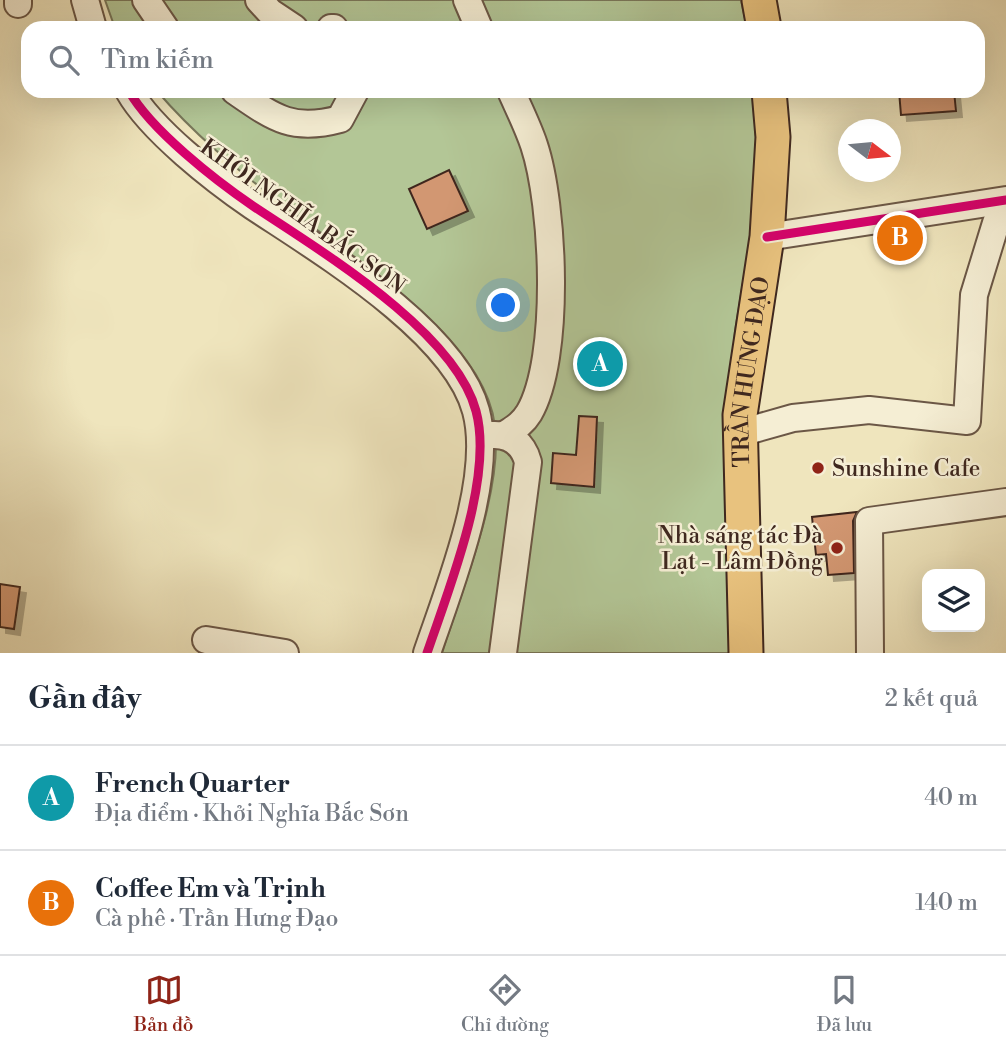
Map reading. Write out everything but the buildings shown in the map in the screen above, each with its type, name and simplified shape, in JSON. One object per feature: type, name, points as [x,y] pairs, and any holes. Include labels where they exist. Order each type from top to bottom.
[{"type":"main road","points":[[759,0],[763,21]]},
{"type":"main road","name":"TRẦN HƯNG ĐẠO","points":[[746,653],[740,415],[767,237],[772,137],[769,98]]},
{"type":"street","points":[[85,0],[91,21]]},
{"type":"street","points":[[145,0],[160,21]]},
{"type":"street","points":[[259,0],[284,21]]},
{"type":"street","points":[[467,0],[476,21]]},
{"type":"street","name":"KHỞI NGHĨA BẮC SƠN","points":[[135,98],[188,157],[401,312],[436,348],[465,385],[476,411],[479,436],[474,504],[427,653]]},
{"type":"street","points":[[245,98],[273,118],[313,126],[340,119],[351,98]]},
{"type":"street","points":[[479,436],[506,434],[520,425],[530,411],[541,378],[551,298],[545,201],[534,146],[514,98]]},
{"type":"street","points":[[767,237],[1006,200]]},
{"type":"street","points":[[740,433],[793,418],[869,410],[967,421],[974,295],[996,223],[1006,217]]},
{"type":"street","points":[[503,653],[528,462],[523,450],[506,434]]},
{"type":"street","points":[[870,653],[869,521],[1006,502]]},
{"type":"street","points":[[206,640],[285,653]]},
{"type":"green space","points":[[105,0],[741,0],[746,21],[112,21]]},
{"type":"green space","points":[[164,98],[753,98],[756,140],[750,240],[735,331],[725,445],[730,653],[442,653],[470,571],[493,480],[495,426],[485,392],[466,360],[440,329],[408,299],[246,176],[200,136]]},
{"type":"cycle path","points":[[134,98],[168,138],[221,183],[347,269],[414,323],[442,351],[463,381],[476,411],[480,438],[479,468],[474,500],[457,566],[427,653]]},
{"type":"cycle path","points":[[767,237],[1006,200]]},
{"type":"place","name":"Coffee Em và Trịnh","points":[[900,238]]},
{"type":"place","name":"French Quarter","points":[[600,364]]},
{"type":"place","name":"Sunshine Cafe","points":[[818,468]]},
{"type":"place","name":"Nhà sáng tác Đà Lạt - Lâm Đồng","points":[[837,548]]}]
